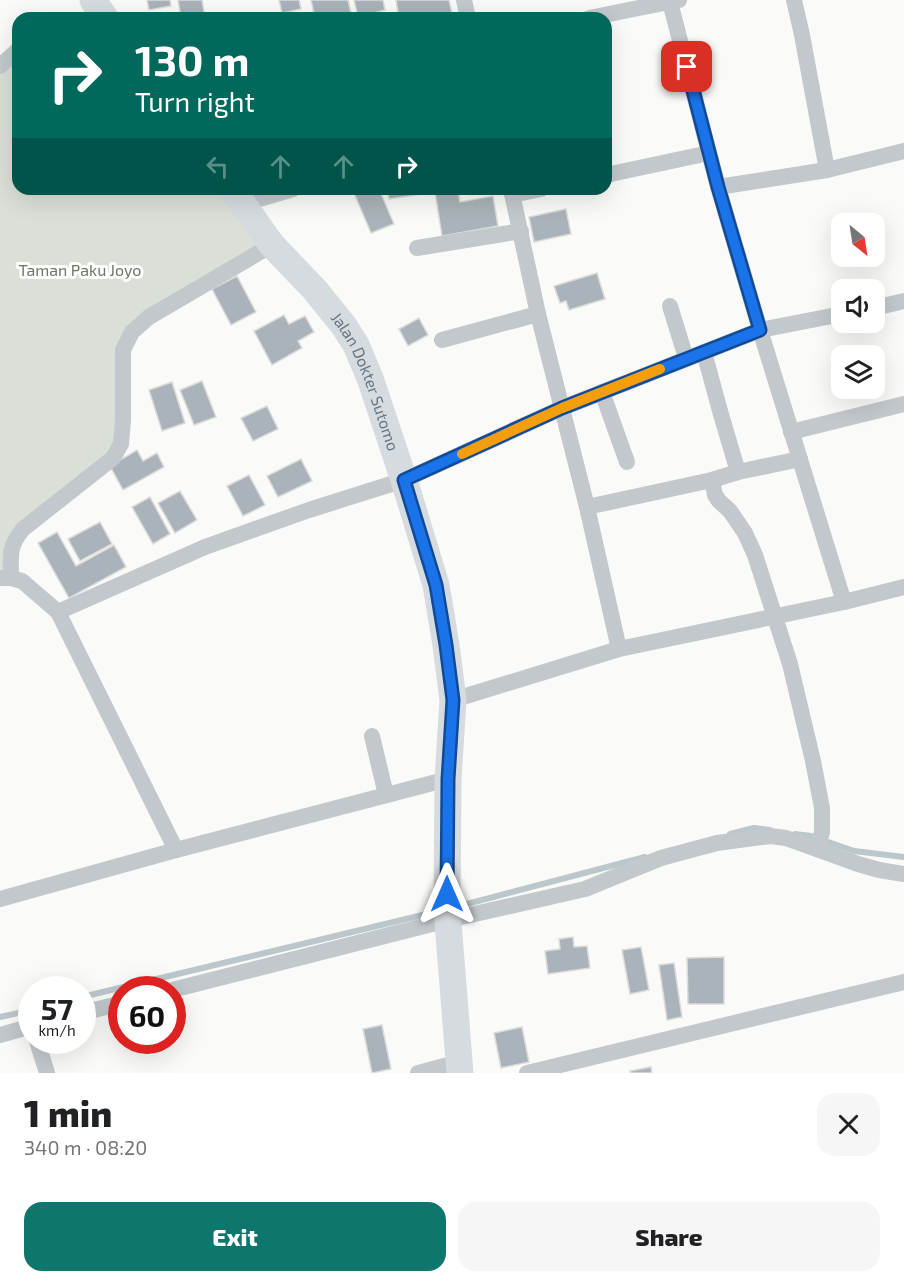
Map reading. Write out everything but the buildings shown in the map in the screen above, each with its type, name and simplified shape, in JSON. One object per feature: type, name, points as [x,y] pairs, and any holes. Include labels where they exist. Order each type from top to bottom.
[{"type":"main road","name":"Jalan Dokter Sutomo","points":[[237,197],[272,245],[315,290],[356,345],[370,378],[436,585],[453,700],[448,779],[448,920],[460,1067]]},
{"type":"street","points":[[794,0],[827,170]]},
{"type":"street","points":[[611,12],[641,4],[674,1],[718,187],[844,602]]},
{"type":"street","points":[[0,66],[12,54]]},
{"type":"street","points":[[718,187],[827,170],[904,151]]},
{"type":"street","points":[[612,174],[709,153]]},
{"type":"street","points":[[513,195],[538,314],[620,649]]},
{"type":"street","points":[[417,248],[521,231]]},
{"type":"street","points":[[176,849],[58,612],[21,581],[6,578],[14,540],[23,529],[113,458],[121,444],[123,350],[132,332],[149,317],[272,245]]},
{"type":"street","points":[[885,305],[904,301]]},
{"type":"street","points":[[670,306],[686,358]]},
{"type":"street","points":[[442,340],[538,314]]},
{"type":"street","points":[[58,612],[205,547],[309,510],[404,480],[562,408],[686,358],[760,330],[831,316]]},
{"type":"street","points":[[704,352],[738,472]]},
{"type":"street","points":[[602,392],[627,462]]},
{"type":"street","points":[[791,432],[904,404]]},
{"type":"street","points":[[587,507],[800,459]]},
{"type":"street","points":[[712,480],[715,495],[746,533],[790,664],[822,808],[820,842]]},
{"type":"street","points":[[453,700],[620,649],[844,602],[904,587]]},
{"type":"street","points":[[372,736],[386,795]]},
{"type":"street","points":[[0,899],[176,849],[448,779]]},
{"type":"street","points":[[186,986],[448,920],[585,889],[661,858],[717,843],[770,836],[820,842],[879,870],[904,874]]},
{"type":"street","points":[[527,1073],[904,982]]},
{"type":"street","points":[[0,1035],[18,1030]]},
{"type":"street","points":[[41,1054],[47,1073]]},
{"type":"street","points":[[418,1073],[460,1067]]},
{"type":"green space","name":"Taman Paku Joyo","points":[[12,55],[12,195],[236,195],[270,240],[132,332],[121,444],[23,529],[0,579],[0,66]]},
{"type":"waterway","points":[[730,834],[754,828],[770,830]]},
{"type":"waterway","points":[[795,834],[811,836],[854,851],[904,857]]},
{"type":"waterway","points":[[463,905],[645,857]]},
{"type":"waterway","points":[[96,994],[435,912]]},
{"type":"waterway","points":[[0,1017],[18,1013]]},
{"type":"slow traffic","points":[[462,454],[562,408],[660,369]]},
{"type":"route","points":[[447,894],[448,779],[453,700],[436,585],[404,480],[562,408],[760,330],[718,187],[687,67]]}]
